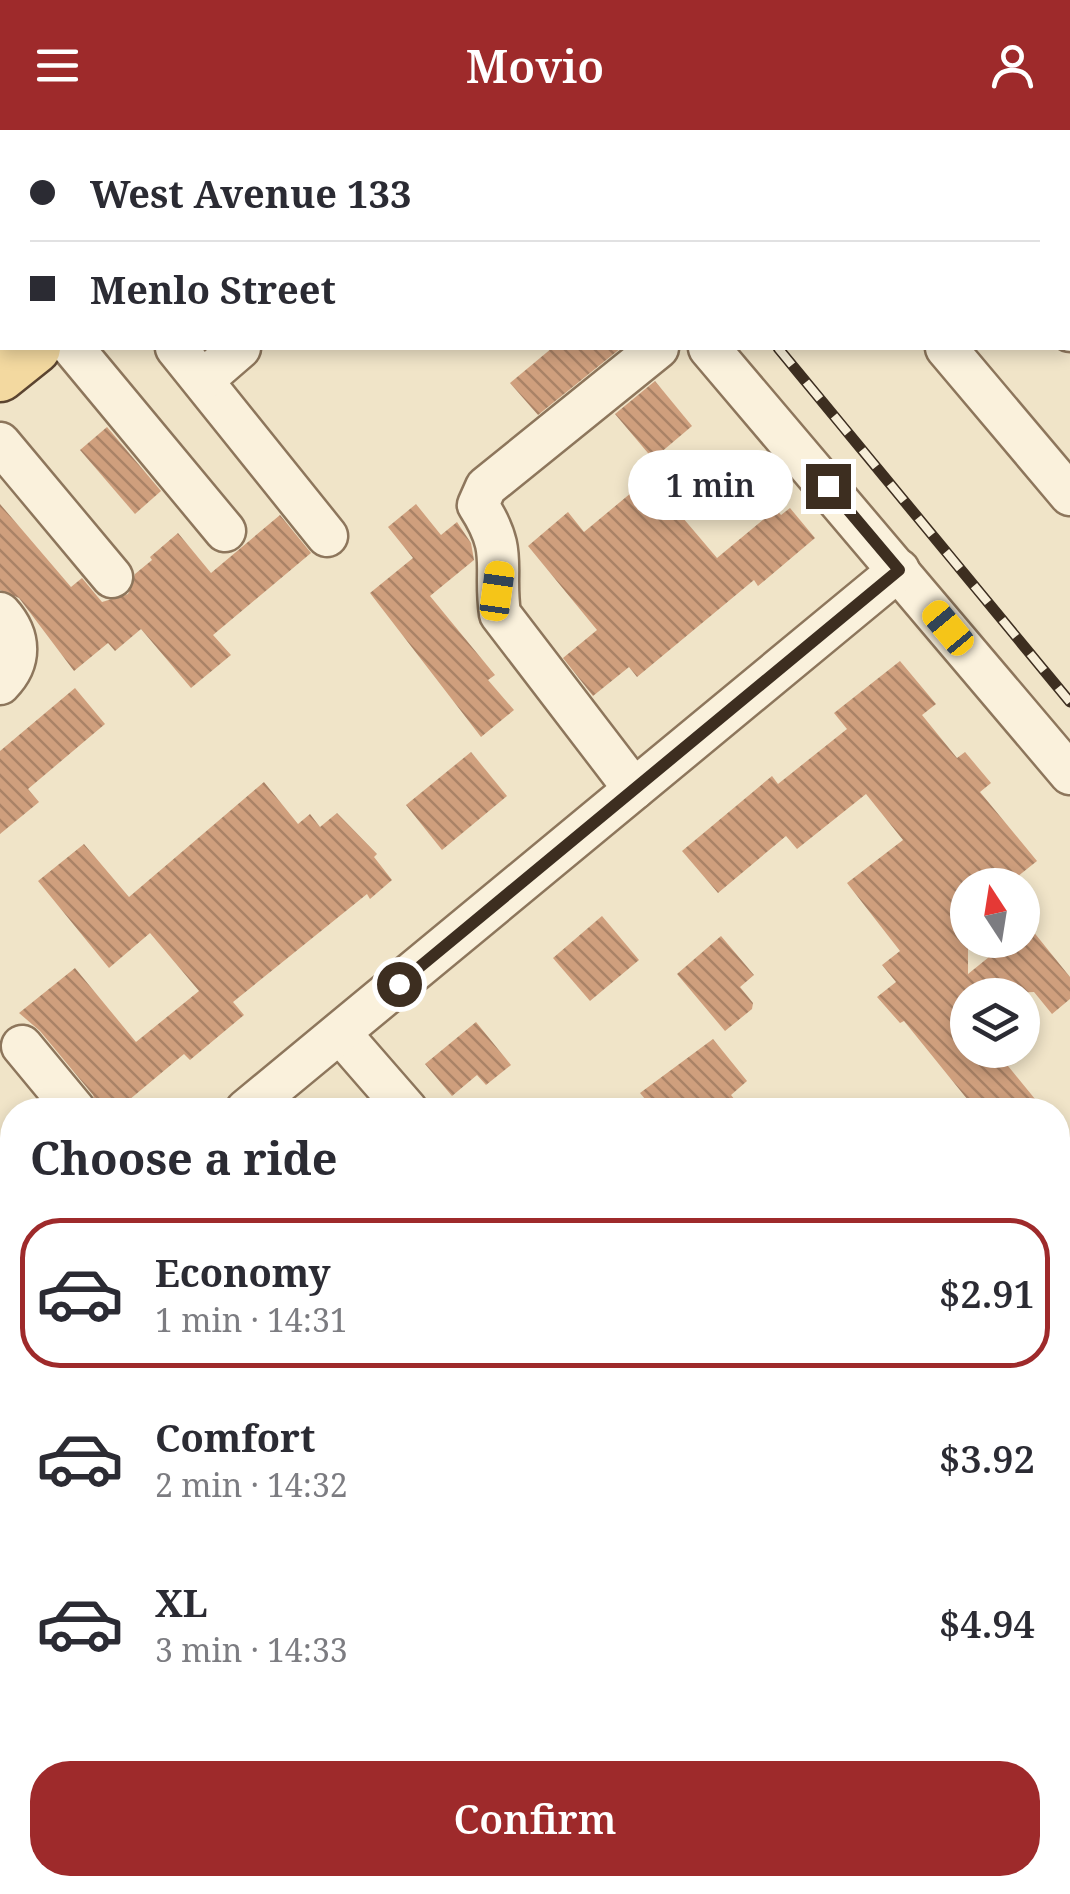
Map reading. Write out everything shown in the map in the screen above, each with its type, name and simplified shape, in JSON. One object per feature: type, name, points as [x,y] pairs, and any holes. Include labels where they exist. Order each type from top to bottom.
[{"type":"main road","points":[[0,376],[32,350]]},
{"type":"street","points":[[75,350],[224,531]]},
{"type":"street","points":[[178,350],[328,536]]},
{"type":"street","points":[[203,380],[238,350]]},
{"type":"street","points":[[634,789],[500,614],[497,591],[502,555],[478,505],[486,487],[656,350]]},
{"type":"street","points":[[711,350],[1070,774]]},
{"type":"street","points":[[948,350],[1070,495]]},
{"type":"street","points":[[0,443],[112,577]]},
{"type":"street","points":[[261,1098],[899,570]]},
{"type":"street","points":[[0,613],[18,650],[14,670],[0,684]]},
{"type":"street","points":[[340,1033],[397,1098]]},
{"type":"street","points":[[22,1046],[65,1098]]},
{"type":"building","points":[[550,350],[619,350],[538,415],[510,383]]},
{"type":"building","points":[[655,381],[692,426],[653,459],[615,414]]},
{"type":"building","points":[[107,427],[161,491],[135,514],[80,450]]},
{"type":"building","points":[[649,478],[717,558],[776,509],[781,515],[790,508],[815,538],[758,586],[754,580],[637,677],[629,667],[593,696],[563,658],[597,630],[528,546],[568,512],[584,532]]},
{"type":"building","points":[[0,504],[71,587],[82,578],[102,602],[128,594],[135,574],[178,533],[211,573],[280,515],[311,553],[213,635],[231,655],[191,688],[141,629],[115,651],[108,643],[74,671],[19,598],[0,590]]},
{"type":"building","points":[[416,504],[441,535],[457,522],[471,543],[474,560],[430,596],[495,675],[488,680],[514,710],[481,737],[370,593],[413,558],[388,527]]},
{"type":"building","points":[[900,661],[936,704],[922,715],[957,758],[965,752],[991,783],[980,792],[1037,861],[1028,868],[950,868],[950,958],[968,958],[968,974],[988,958],[1040,958],[1040,940],[1070,977],[1070,999],[1052,1014],[1040,999],[1040,978],[950,978],[950,1068],[1010,1068],[1034,1098],[966,1098],[904,1021],[900,1023],[877,997],[896,982],[882,965],[900,951],[847,883],[903,840],[866,794],[797,849],[786,836],[718,893],[682,851],[772,776],[778,784],[847,729],[834,713]]},
{"type":"building","points":[[75,688],[105,724],[28,789],[39,802],[0,834],[0,751]]},
{"type":"building","points":[[471,752],[507,796],[442,850],[406,805]]},
{"type":"building","points":[[264,782],[298,824],[310,814],[320,827],[337,813],[377,854],[374,857],[392,880],[370,899],[367,894],[233,1002],[244,1015],[190,1060],[184,1054],[131,1098],[94,1098],[40,1031],[19,1013],[75,968],[136,1042],[199,991],[150,933],[109,968],[38,881],[84,844],[129,897]]},
{"type":"building","points":[[602,916],[639,960],[590,1001],[553,958]]},
{"type":"building","points":[[721,936],[754,975],[740,987],[753,1003],[752,1009],[725,1031],[677,974]]},
{"type":"building","points":[[476,1022],[511,1065],[486,1085],[477,1075],[452,1096],[425,1064]]},
{"type":"building","points":[[713,1039],[747,1081],[731,1095],[733,1098],[644,1098],[640,1093]]},
{"type":"railway","points":[[780,350],[1070,702]]},
{"type":"route","points":[[399,984],[899,570],[828,486]]}]
